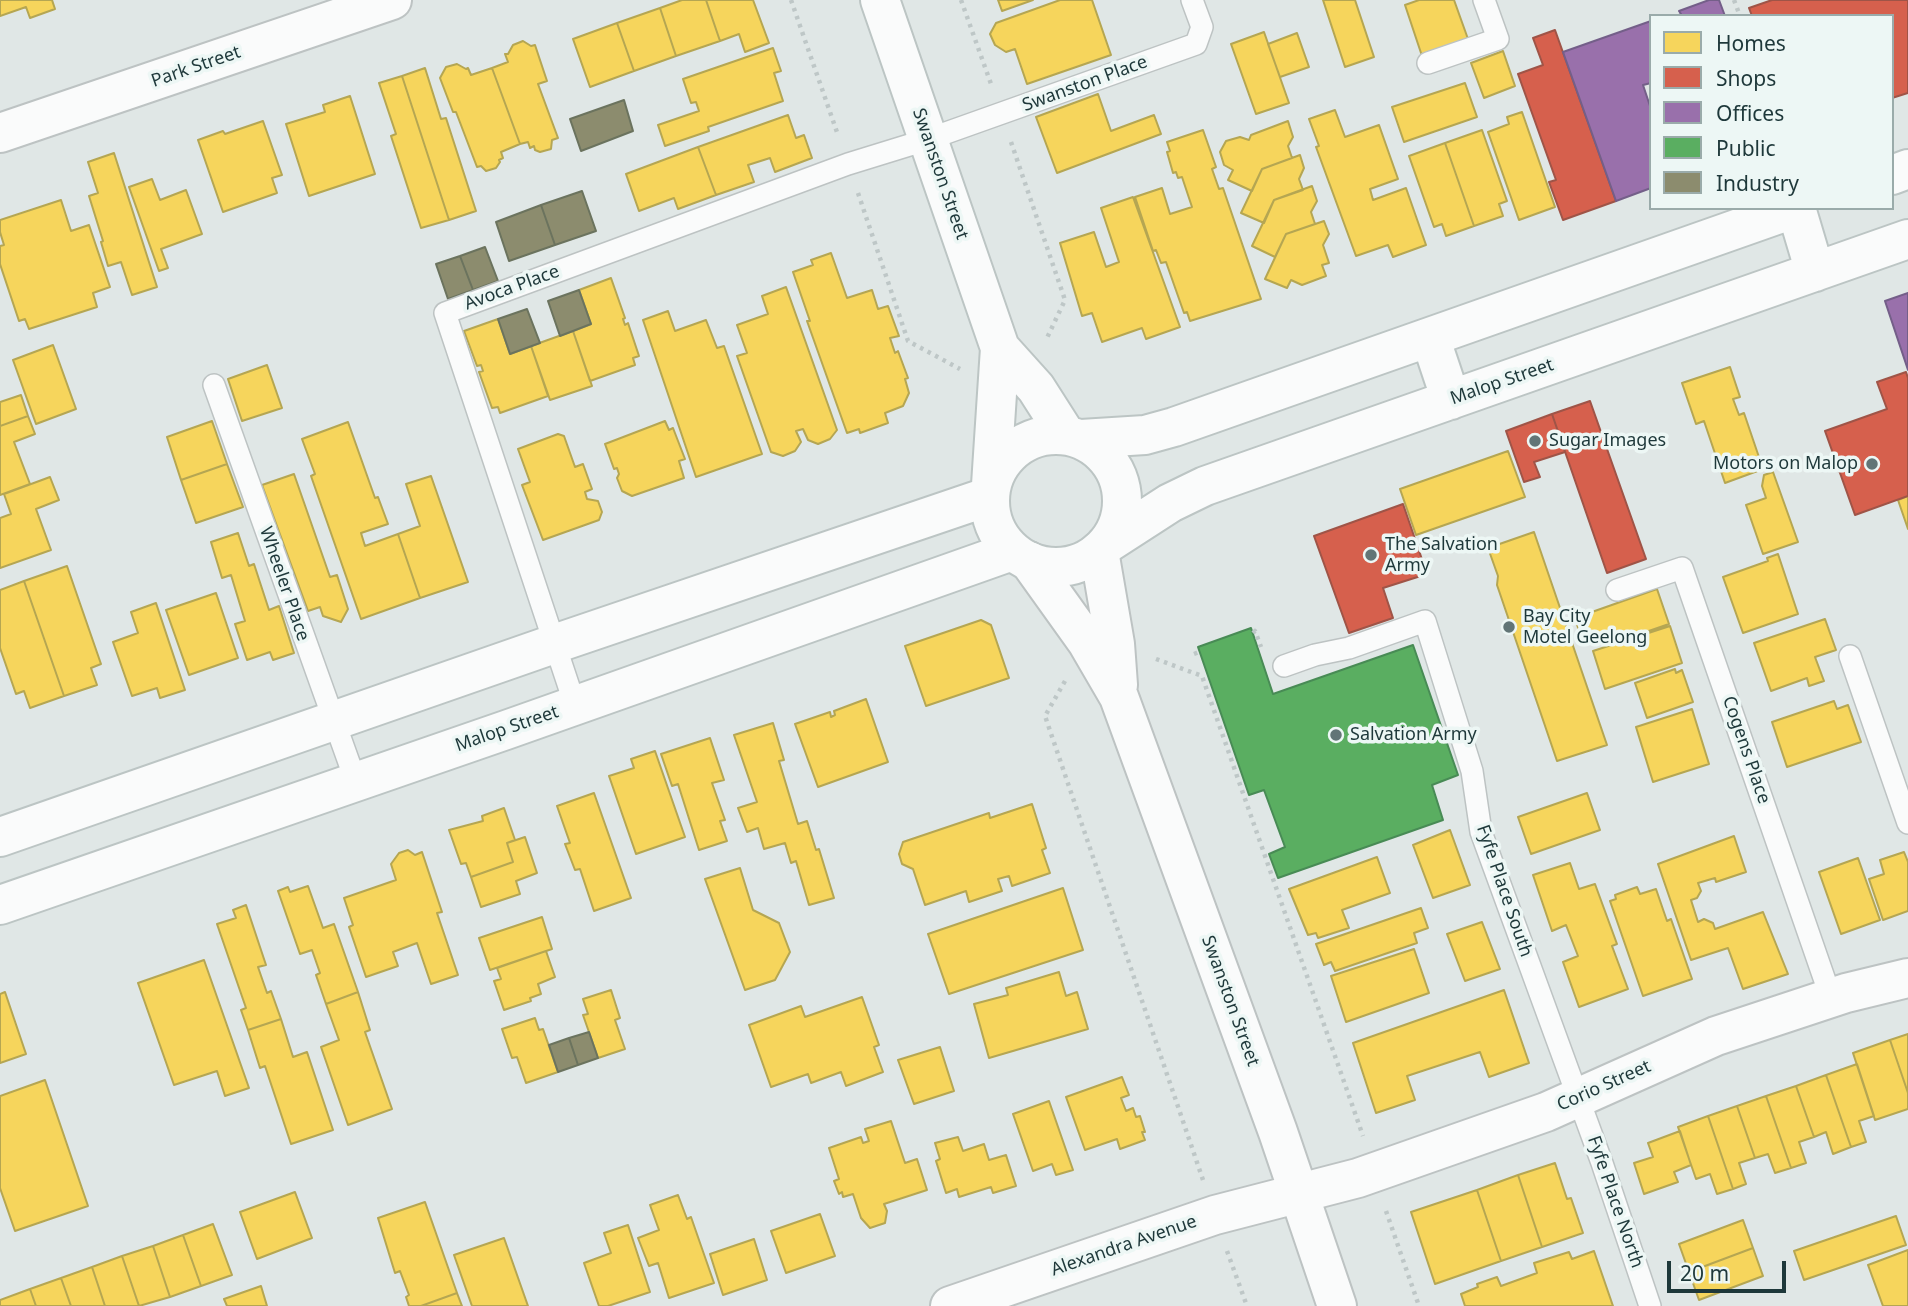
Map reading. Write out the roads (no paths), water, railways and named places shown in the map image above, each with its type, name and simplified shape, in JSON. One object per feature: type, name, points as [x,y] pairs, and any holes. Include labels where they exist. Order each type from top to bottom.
[{"type":"street","name":"Park Street","points":[[0,133],[392,0]]},
{"type":"street","name":"Swanston Street","points":[[880,0],[1000,348],[1036,388],[1074,437]]},
{"type":"street","points":[[1074,437],[1095,447],[1107,458],[1120,486],[1120,517],[1102,548],[1083,561],[1049,566],[1021,556],[999,535],[991,516],[990,491],[1002,463],[1019,446],[1034,438],[1050,434],[1074,437],[1145,435],[1174,427],[1790,210]]},
{"type":"street","points":[[1797,210],[1815,272]]},
{"type":"street","name":"Malop Street","points":[[1102,548],[1170,503],[1205,486],[1908,239]]},
{"type":"street","points":[[1430,337],[1451,400]]},
{"type":"street","name":"Swanston Street","points":[[990,491],[1000,348]]},
{"type":"street","points":[[0,837],[990,491]]},
{"type":"street","name":"Swanston Street","points":[[1102,548],[1119,697]]},
{"type":"street","name":"Swanston Street","points":[[1021,556],[1087,642],[1119,697],[1299,1192],[1337,1306]]},
{"type":"street","name":"Malop Street","points":[[0,905],[575,705],[1021,556]]},
{"type":"street","name":"Corio Street","points":[[1299,1192],[1366,1176],[1546,1112],[1716,1036],[1832,998],[1908,978]]},
{"type":"street","name":"Alexandra Avenue","points":[[950,1306],[1215,1215],[1299,1192]]},
{"type":"lane","name":"Swanston Place","points":[[929,139],[1196,44],[1202,27],[1192,0]]},
{"type":"lane","points":[[1428,64],[1498,39],[1484,0]]},
{"type":"lane","name":"Avoca Place","points":[[575,705],[445,313],[848,164],[929,139]]},
{"type":"lane","name":"Wheeler Place","points":[[214,385],[356,782]]},
{"type":"lane","name":"Cogens Place","points":[[1617,590],[1682,568],[1832,998]]},
{"type":"lane","name":"Fyfe Place South","points":[[1284,666],[1315,655],[1349,648],[1425,621],[1472,771],[1481,832],[1579,1098]]},
{"type":"lane","points":[[1850,656],[1908,823]]},
{"type":"lane","name":"Fyfe Place North","points":[[1579,1098],[1650,1306]]},
{"type":"place","name":"Sugar Images","points":[[1535,441]]},
{"type":"place","name":"Motors on Malop","points":[[1872,464]]},
{"type":"place","name":"The Salvation Army","points":[[1371,555]]},
{"type":"place","name":"Bay City Motel Geelong","points":[[1509,627]]},
{"type":"place","name":"Salvation Army","points":[[1336,735]]}]
